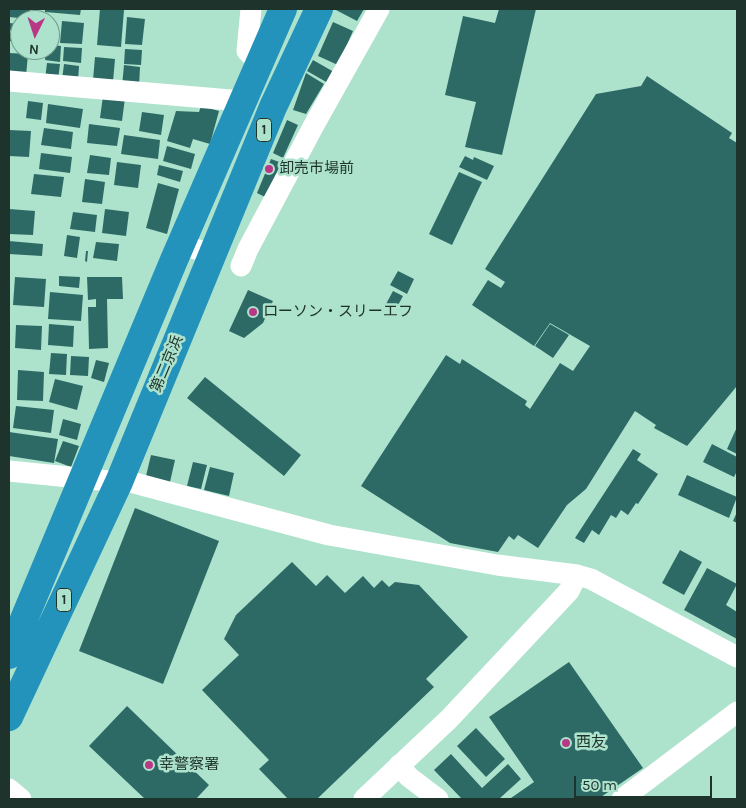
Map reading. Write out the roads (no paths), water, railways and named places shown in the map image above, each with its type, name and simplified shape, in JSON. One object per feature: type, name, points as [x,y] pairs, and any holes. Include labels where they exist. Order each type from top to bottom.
[{"type":"highway","name":"1","points":[[9,655],[180,245],[283,9]]},
{"type":"highway","name":"第二京浜","points":[[9,717],[119,482],[273,107],[320,9]]},
{"type":"street","points":[[250,9],[247,51],[259,63]]},
{"type":"street","points":[[241,266],[314,125],[379,9]]},
{"type":"street","points":[[9,81],[242,101]]},
{"type":"street","points":[[180,245],[213,254]]},
{"type":"street","points":[[9,471],[127,482],[329,535],[497,565],[577,575],[592,579],[737,657]]},
{"type":"street","points":[[364,799],[449,719],[569,591],[577,575]]},
{"type":"street","points":[[622,799],[737,712]]},
{"type":"street","points":[[399,765],[409,777],[438,799]]},
{"type":"street","points":[[9,789],[21,799]]},
{"type":"place","name":"卸売市場前","points":[[269,169]]},
{"type":"place","name":"ローソン・スリーエフ","points":[[253,312]]},
{"type":"place","name":"西友","points":[[566,743]]},
{"type":"place","name":"幸警察署","points":[[149,765]]}]
